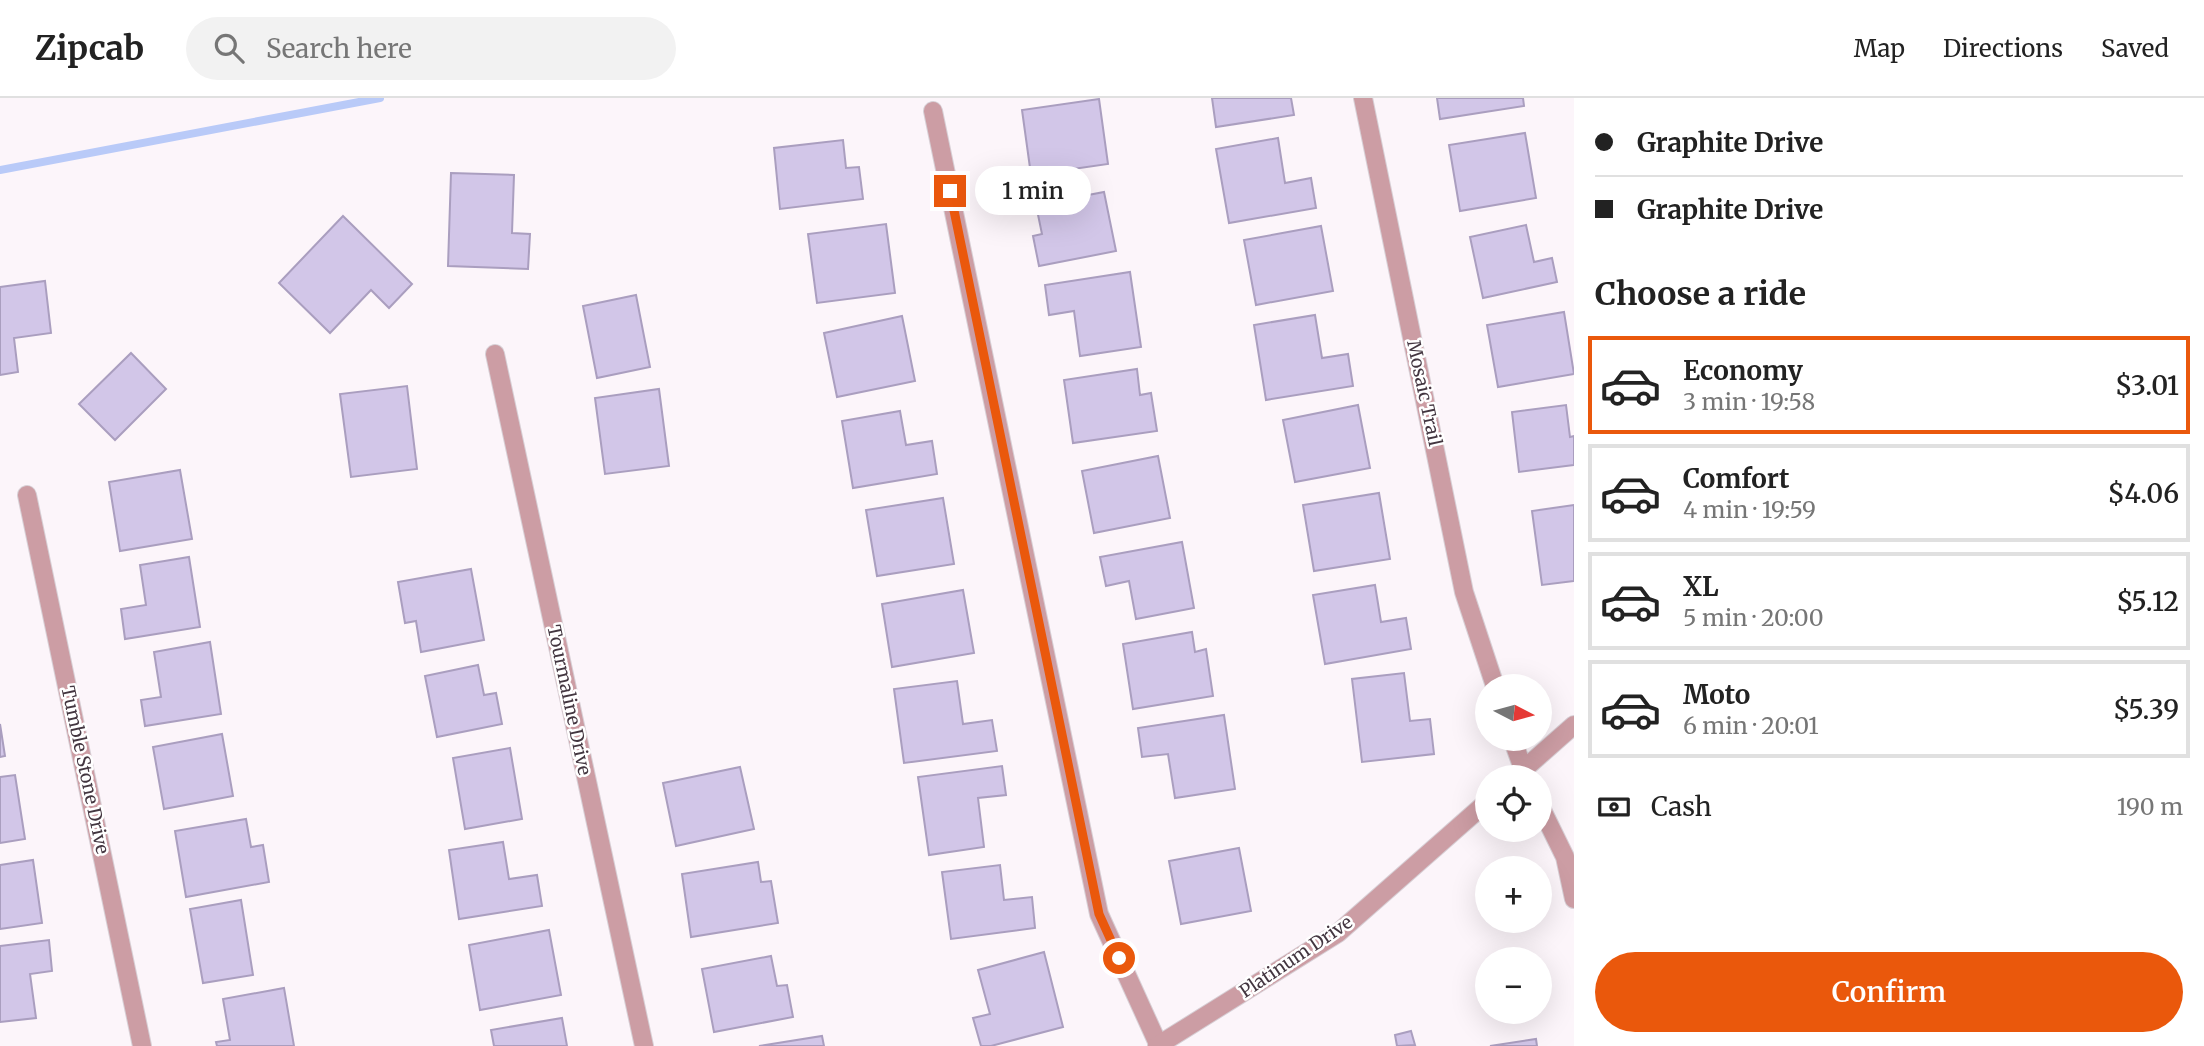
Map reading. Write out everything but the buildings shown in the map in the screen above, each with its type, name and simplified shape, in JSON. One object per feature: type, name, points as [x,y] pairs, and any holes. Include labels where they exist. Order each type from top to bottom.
[{"type":"street","name":"Mosaic Trail","points":[[1363,98],[1464,592],[1491,674]]},
{"type":"street","points":[[933,111],[1099,914],[1158,1046]]},
{"type":"street","name":"Tourmaline Drive","points":[[495,354],[644,1046]]},
{"type":"street","name":"Tumble Stone Drive","points":[[27,495],[142,1046]]},
{"type":"street","points":[[1532,765],[1574,725]]},
{"type":"street","name":"Platinum Drive","points":[[1158,1046],[1338,933],[1475,812]]},
{"type":"street","points":[[1552,830],[1565,857],[1574,900]]},
{"type":"waterway","points":[[0,170],[380,98]]},
{"type":"route","points":[[950,191],[1099,914],[1119,958]]}]
